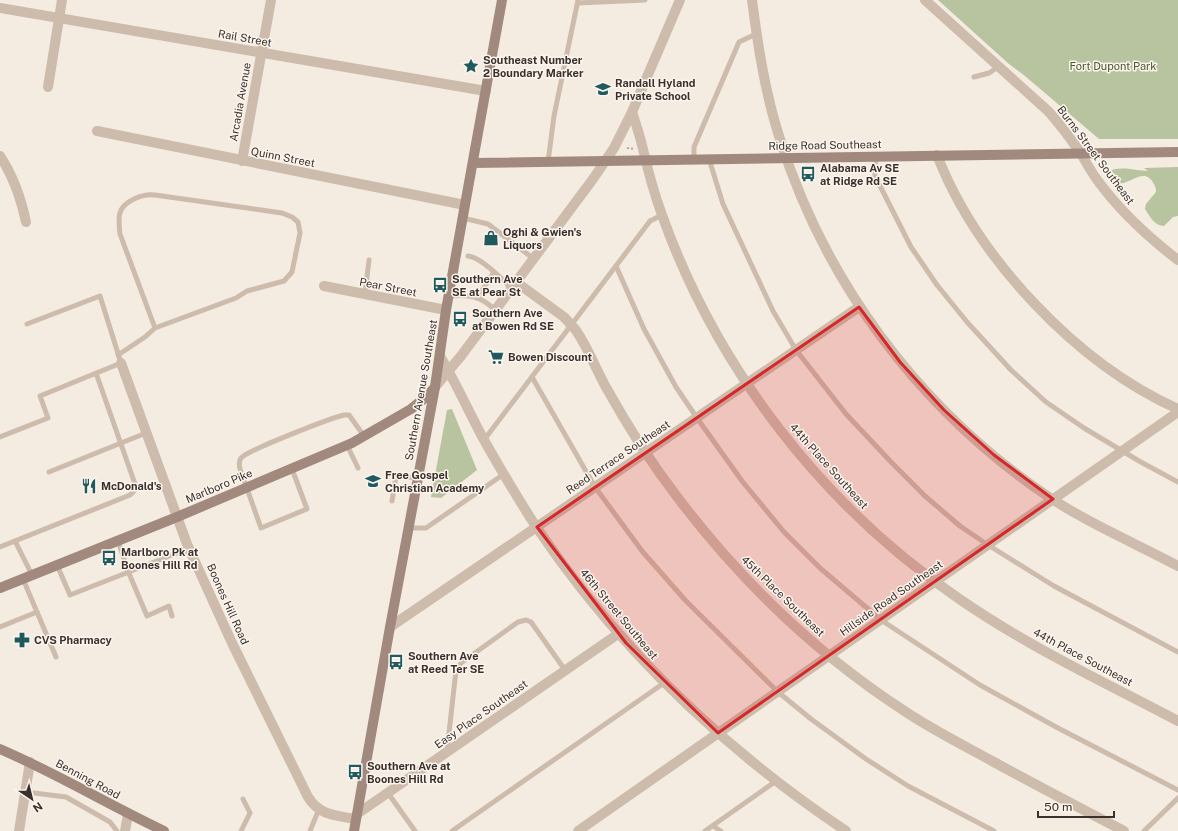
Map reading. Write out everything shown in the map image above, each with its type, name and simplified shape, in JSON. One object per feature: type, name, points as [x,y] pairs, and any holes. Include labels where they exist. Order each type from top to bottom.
[{"type":"main road","name":"Southern Avenue Southeast","points":[[354,831],[408,528],[435,387],[446,310],[502,0]]},
{"type":"main road","name":"Ridge Road Southeast","points":[[473,163],[1178,152]]},
{"type":"main road","name":"Marlboro Pike","points":[[0,588],[177,517],[347,445],[411,409],[426,397],[435,387]]},
{"type":"main road","name":"Benning Road","points":[[0,748],[164,831]]},
{"type":"street","points":[[48,87],[62,0]]},
{"type":"street","name":"Arcadia Avenue","points":[[242,161],[271,0]]},
{"type":"street","points":[[435,387],[462,356],[614,148],[632,112],[680,0]]},
{"type":"street","points":[[752,0],[756,34],[768,96],[786,158],[819,236],[838,274],[881,338],[900,362],[944,410],[998,459],[1068,509],[1178,566]]},
{"type":"street","name":"Burns Street Southeast","points":[[925,0],[1048,111],[1059,123],[1098,180],[1124,212],[1154,241],[1178,260]]},
{"type":"street","name":"Rail Street","points":[[0,8],[486,91]]},
{"type":"street","name":"44th Place Southeast","points":[[632,112],[652,186],[662,215],[688,278],[720,341],[747,383],[786,437],[831,489],[879,536],[911,564],[975,610],[1012,633],[1178,721]]},
{"type":"street","name":"Quinn Street","points":[[96,131],[465,205]]},
{"type":"street","points":[[937,155],[952,190],[971,223],[994,256],[1022,290],[1060,328],[1094,357],[1142,390],[1178,411]]},
{"type":"street","points":[[0,156],[16,186],[22,203],[26,222]]},
{"type":"street","name":"45th Place Southeast","points":[[514,285],[564,317],[572,325],[581,338],[616,406],[646,452],[688,511],[735,566],[789,621],[878,692],[933,728],[1124,831]]},
{"type":"street","name":"Pear Street","points":[[324,286],[446,310]]},
{"type":"street","name":"Reed Terrace Southeast","points":[[390,627],[859,307]]},
{"type":"street","name":"46th Street Southeast","points":[[440,356],[449,370],[484,440],[537,527],[572,576],[618,634],[664,683],[718,733],[776,781],[846,831]]},
{"type":"street","name":"Boones Hill Road","points":[[119,359],[177,517],[232,643],[301,783],[313,805],[318,809]]},
{"type":"street","name":"Hillside Road Southeast","points":[[578,831],[1122,452],[1178,411]]},
{"type":"street","name":"Easy Place Southeast","points":[[356,817],[388,793],[618,634]]},
{"type":"street","points":[[19,831],[30,762]]},
{"type":"street","points":[[318,809],[322,812],[356,817]]},
{"type":"street","points":[[125,831],[128,814]]},
{"type":"lane","points":[[548,162],[554,116],[578,1],[645,0]]},
{"type":"lane","points":[[694,159],[694,146],[739,42],[756,34]]},
{"type":"lane","points":[[974,77],[989,74],[998,67]]},
{"type":"lane","points":[[876,156],[874,176],[911,247],[937,286],[967,322],[1011,370],[1046,402],[1084,428],[1122,452],[1178,482]]},
{"type":"lane","points":[[709,159],[723,204],[773,311],[796,350],[846,414],[892,463],[960,526],[988,545],[1054,586],[1178,652]]},
{"type":"lane","points":[[0,437],[48,418],[40,396],[96,373],[119,359],[155,328],[236,298],[248,292],[284,281],[292,272],[300,233],[298,222],[292,217],[282,213],[155,195],[145,194],[127,202],[122,207],[120,214],[120,234],[155,328]]},
{"type":"lane","points":[[484,440],[650,221],[662,215]]},
{"type":"lane","points":[[463,218],[488,224],[534,259]]},
{"type":"lane","points":[[468,256],[472,256],[481,261],[494,272],[514,285]]},
{"type":"lane","points":[[365,294],[369,260]]},
{"type":"lane","points":[[616,266],[644,329],[676,387],[696,418],[742,481],[784,532],[820,568],[881,620],[980,685],[1056,727],[1178,790]]},
{"type":"lane","points":[[477,298],[494,272]]},
{"type":"lane","points":[[449,296],[465,294],[487,302],[495,310]]},
{"type":"lane","points":[[27,324],[100,296],[119,359]]},
{"type":"lane","points":[[0,547],[130,495],[135,490],[135,484],[96,373]]},
{"type":"lane","points":[[532,377],[595,487],[642,551],[685,600],[778,692],[817,724],[866,759],[902,782],[994,831]]},
{"type":"lane","points":[[292,469],[307,509],[260,528],[239,464],[241,458],[253,451],[344,415],[349,415],[364,436]]},
{"type":"lane","points":[[49,472],[146,433]]},
{"type":"lane","points":[[347,445],[358,468]]},
{"type":"lane","points":[[408,528],[426,528],[504,474]]},
{"type":"lane","points":[[392,500],[396,476],[418,478]]},
{"type":"lane","points":[[15,541],[37,612],[56,657]]},
{"type":"lane","points":[[118,541],[128,571],[147,616],[169,606],[172,616]]},
{"type":"lane","points":[[57,565],[70,595],[190,548]]},
{"type":"lane","points":[[0,627],[37,612]]},
{"type":"lane","points":[[447,752],[456,670],[461,663],[518,622],[526,620],[531,622],[566,670]]},
{"type":"lane","points":[[452,831],[664,683]]},
{"type":"lane","points":[[705,831],[776,781]]},
{"type":"lane","points":[[26,792],[66,797],[110,822],[117,831]]},
{"type":"lane","points":[[388,793],[415,831]]},
{"type":"lane","points":[[1144,831],[1178,798]]},
{"type":"lane","points":[[241,831],[250,812],[244,799]]},
{"type":"lane","points":[[310,831],[318,809]]},
{"type":"lane","points":[[713,826],[721,831]]},
{"type":"highlighted area","points":[[859,307],[900,362],[944,410],[994,455],[1053,499],[718,733],[626,643],[537,527]]},
{"type":"green space","name":"Fort Dupont Park","points":[[938,0],[1178,0],[1178,139],[1099,139],[1009,64]]},
{"type":"green space","points":[[1178,167],[1178,216],[1173,217],[1164,226],[1155,223],[1145,209],[1146,204],[1156,192],[1152,181],[1148,177],[1143,176],[1114,184],[1108,175],[1108,172],[1117,169],[1148,171],[1144,168]]},
{"type":"green space","points":[[452,409],[477,470],[441,498],[431,497],[447,410]]},
{"type":"place","name":"Southeast Number 2 Boundary Marker","points":[[471,66]]},
{"type":"place","name":"Randall Hyland Private School","points":[[603,89]]},
{"type":"place","name":"Alabama Av SE at Ridge Rd SE","points":[[808,174]]},
{"type":"place","name":"Oghi & Gwien's Liquors","points":[[491,238]]},
{"type":"place","name":"Southern Ave SE at Pear St","points":[[440,285]]},
{"type":"place","name":"Southern Ave at Bowen Rd SE","points":[[460,319]]},
{"type":"place","name":"Bowen Discount","points":[[496,357]]},
{"type":"place","name":"Free Gospel Christian Academy","points":[[373,481]]},
{"type":"place","name":"McDonald's","points":[[89,486]]},
{"type":"place","name":"Marlboro Pk at Boones Hill Rd","points":[[109,558]]},
{"type":"place","name":"CVS Pharmacy","points":[[22,640]]},
{"type":"place","name":"Southern Ave at Reed Ter SE","points":[[396,662]]},
{"type":"place","name":"Southern Ave at Boones Hill Rd","points":[[355,772]]}]
